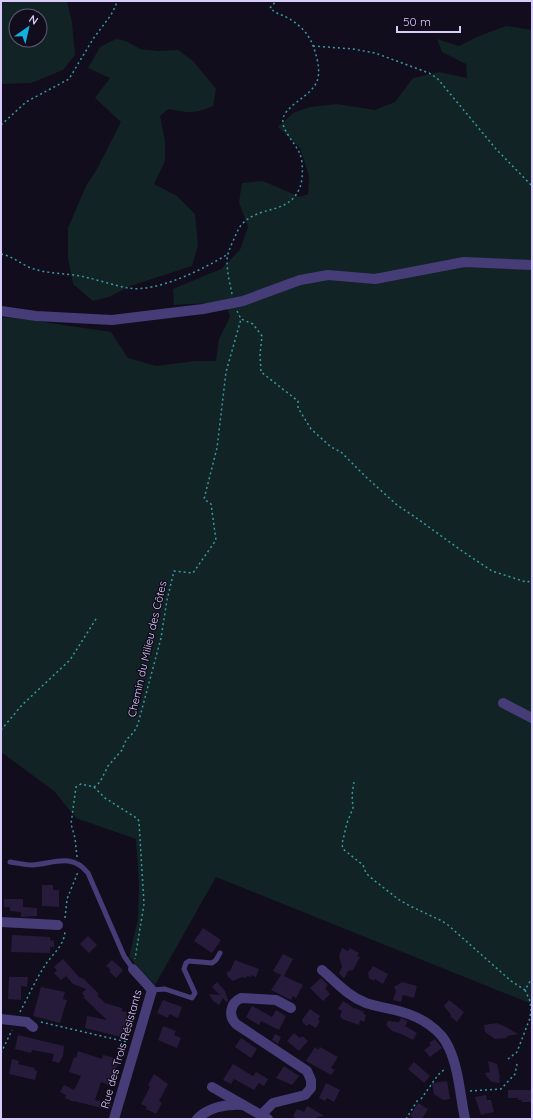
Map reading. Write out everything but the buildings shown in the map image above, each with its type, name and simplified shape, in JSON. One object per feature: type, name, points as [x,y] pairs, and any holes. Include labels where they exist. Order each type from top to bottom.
[{"type":"street","points":[[1,311],[36,316],[112,320],[203,309],[234,303],[300,280],[328,275],[375,279],[464,262],[532,265]]},
{"type":"street","points":[[503,703],[532,718]]},
{"type":"street","points":[[1,922],[62,924]]},
{"type":"street","name":"Rue des Trois Résistants","points":[[114,1119],[152,990],[133,969]]},
{"type":"street","points":[[322,970],[348,994],[366,1003],[401,1011],[413,1016],[430,1025],[441,1036],[448,1046],[454,1061],[465,1119]]},
{"type":"street","points":[[212,1087],[265,1117],[273,1103],[305,1095],[311,1088],[311,1080],[307,1071],[236,1024],[232,1019],[231,1014],[233,1006],[237,1000],[241,998],[276,1000],[291,1008]]},
{"type":"street","points":[[1,1019],[15,1026],[27,1022],[33,1027]]},
{"type":"street","points":[[197,1119],[210,1110],[226,1106],[243,1105]]},
{"type":"lane","points":[[10,862],[32,865],[63,860],[78,865],[88,873],[124,956],[133,969]]},
{"type":"lane","points":[[152,990],[166,989],[192,998],[194,997],[194,989],[184,966],[189,961],[215,962],[220,953]]},
{"type":"path","points":[[1,126],[26,102],[69,79],[93,39],[111,15],[116,5],[116,1]]},
{"type":"path","points":[[276,1],[270,8],[275,13],[295,23],[308,35],[313,46],[319,68],[319,77],[313,90],[287,110],[283,119],[283,126],[300,155],[302,174],[301,184],[295,197],[288,204],[257,214],[244,222],[238,229],[228,254],[227,262],[234,303],[241,319],[253,324],[262,336],[260,354],[261,372],[298,401],[298,408],[311,429],[331,447],[341,452],[397,505],[464,553],[492,570],[526,582],[532,581]]},
{"type":"path","points":[[313,46],[353,49],[374,53],[429,73],[437,78],[496,149],[532,186]]},
{"type":"path","points":[[1,254],[34,269],[79,276],[129,288],[146,288],[166,283],[209,266],[228,254]]},
{"type":"path","name":"Chemin du Milieu des Côtes","points":[[94,787],[100,782],[108,766],[122,750],[126,740],[134,732],[138,724],[160,638],[174,571],[193,573],[216,540],[212,504],[204,499],[217,448],[226,372],[241,319]]},
{"type":"path","points":[[1,730],[22,706],[70,660],[96,618]]},
{"type":"path","points":[[354,782],[352,795],[353,808],[347,823],[342,844],[343,849],[363,865],[366,873],[374,881],[403,902],[448,925],[511,981],[525,990],[530,1005],[530,1018],[517,1052],[508,1059]]},
{"type":"path","points":[[1,1053],[44,966],[57,952],[65,932],[62,924],[67,899],[78,872],[75,838],[71,824],[76,788],[81,784],[94,787],[105,798],[138,819],[139,822],[144,904],[133,969]]},
{"type":"path","points":[[525,990],[532,978]]},
{"type":"path","points":[[33,1027],[39,1022],[44,1022],[137,1045]]},
{"type":"path","points":[[406,1119],[438,1075],[454,1061]]},
{"type":"path","points":[[460,1092],[501,1089],[515,1074],[517,1064]]},
{"type":"shaded area","points":[[1,1],[67,1],[72,23],[75,55],[63,70],[31,83],[1,84]]},
{"type":"shaded area","points":[[506,26],[532,30],[532,92],[530,93],[532,94],[532,1004],[216,877],[155,985],[129,957],[138,919],[139,884],[136,839],[76,818],[54,791],[1,752],[1,317],[111,332],[128,358],[156,366],[195,361],[216,361],[219,339],[230,317],[225,302],[174,305],[173,289],[221,269],[240,250],[248,227],[239,202],[242,183],[263,181],[300,197],[308,194],[309,176],[300,148],[278,127],[293,113],[310,107],[337,104],[375,110],[395,102],[413,78],[439,72],[467,78],[466,64],[442,52],[437,39],[459,46],[479,36]]},
{"type":"shaded area","points":[[116,39],[126,41],[140,49],[158,51],[178,50],[193,61],[216,89],[213,106],[191,112],[168,109],[160,116],[165,141],[165,161],[154,184],[177,196],[195,214],[198,245],[192,266],[130,286],[109,297],[93,301],[73,284],[68,258],[68,228],[86,186],[97,169],[121,122],[95,98],[110,78],[88,68],[100,47]]}]
